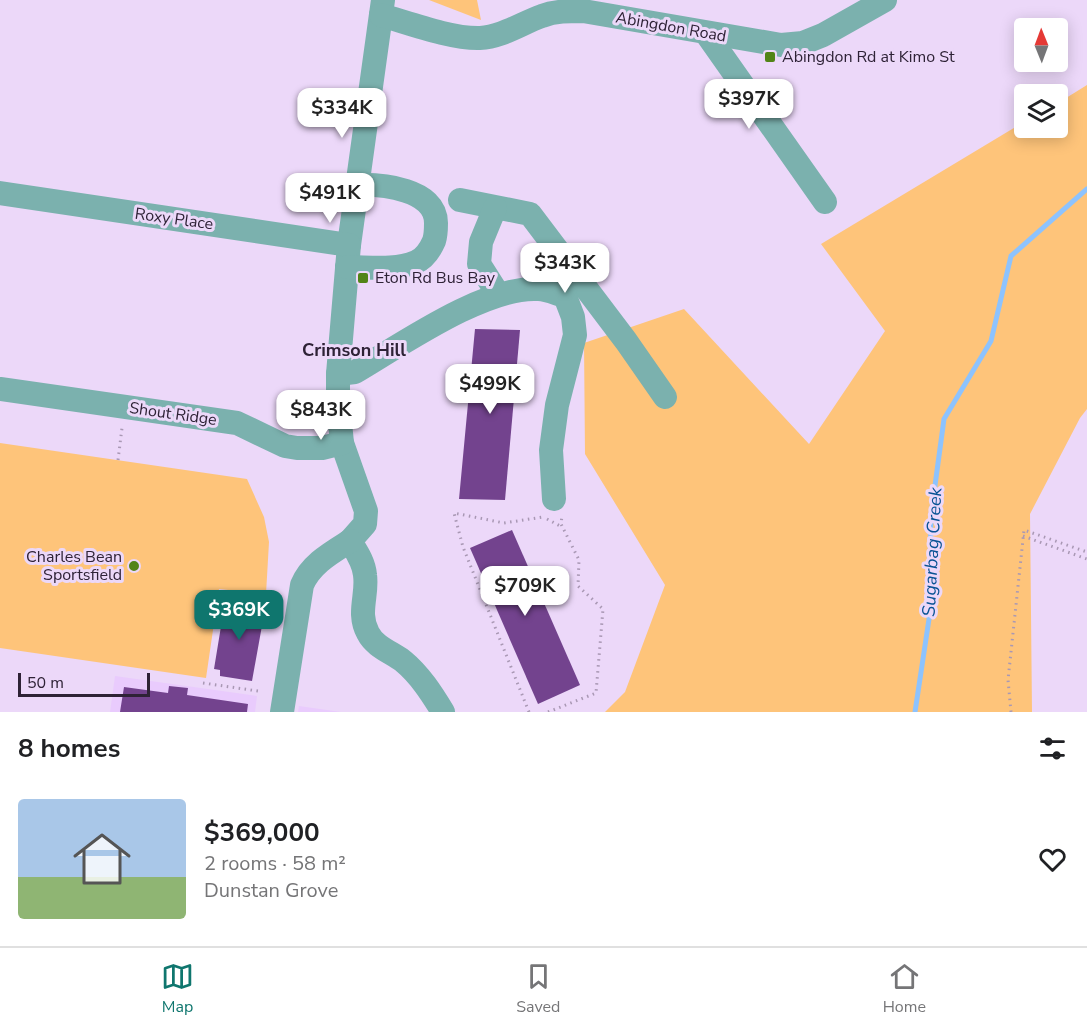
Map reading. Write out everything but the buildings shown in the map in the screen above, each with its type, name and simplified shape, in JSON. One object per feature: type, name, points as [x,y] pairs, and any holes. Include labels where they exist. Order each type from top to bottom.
[{"type":"street","name":"Abingdon Road","points":[[382,8],[457,36],[481,38],[502,33],[543,15],[561,11],[583,11],[781,45],[802,44],[885,0]]},
{"type":"street","points":[[282,712],[302,585],[306,575],[350,541],[365,524],[366,512],[342,443],[338,374],[356,185],[382,8]]},
{"type":"street","points":[[706,33],[825,202]]},
{"type":"street","points":[[348,256],[390,267],[417,262],[429,252],[435,237],[436,216],[433,207],[422,198],[397,189],[356,185]]},
{"type":"street","name":"Roxy Place","points":[[0,193],[348,256]]},
{"type":"street","points":[[460,200],[530,214],[626,341],[665,397]]},
{"type":"street","points":[[495,208],[482,242],[479,264],[498,294]]},
{"type":"street","points":[[338,374],[355,372],[443,321],[498,294],[539,288],[565,296],[573,317],[575,335],[556,405],[551,450],[549,508]]},
{"type":"street","name":"Shout Ridge","points":[[0,389],[237,423],[285,446],[297,448],[311,449],[342,443]]},
{"type":"street","points":[[350,541],[365,574],[362,608],[367,632],[372,641],[405,662],[426,685],[443,712]]},
{"type":"path","points":[[118,460],[123,426]]},
{"type":"path","points":[[529,712],[463,547],[454,513],[504,523],[549,508],[562,514],[561,524],[579,560],[578,586],[603,609],[596,693],[548,712]]},
{"type":"path","points":[[1011,712],[1008,680],[1024,530],[1087,552]]},
{"type":"path","points":[[1023,536],[1087,559]]},
{"type":"path","points":[[203,683],[258,691]]},
{"type":"shaded area","points":[[429,0],[477,0],[481,20]]},
{"type":"shaded area","points":[[1087,85],[1087,409],[1080,418],[1030,514],[1032,712],[605,712],[625,692],[665,585],[585,454],[584,343],[684,309],[809,444],[885,331],[821,244],[1014,128],[1014,138],[1068,138],[1068,97]]},
{"type":"shaded area","name":"Charles Bean Sportsfield","points":[[0,443],[247,479],[264,517],[269,542],[266,594],[219,589],[206,678],[0,648]]},
{"type":"shaded area","points":[[115,676],[257,696],[255,712],[110,712]]},
{"type":"shaded area","points":[[299,706],[341,712],[298,712]]},
{"type":"waterway","name":"Sugarbag Creek","points":[[915,712],[929,619],[931,515],[944,419],[991,341],[1011,256],[1087,189]]},
{"type":"place","name":"Abingdon Rd at Kimo St","points":[[770,57]]},
{"type":"place","name":"Eton Rd Bus Bay","points":[[363,278]]},
{"type":"place","name":"Charles Bean Sportsfield","points":[[134,566]]},
{"type":"district","name":"Crimson Hill","points":[[354,350]]}]
